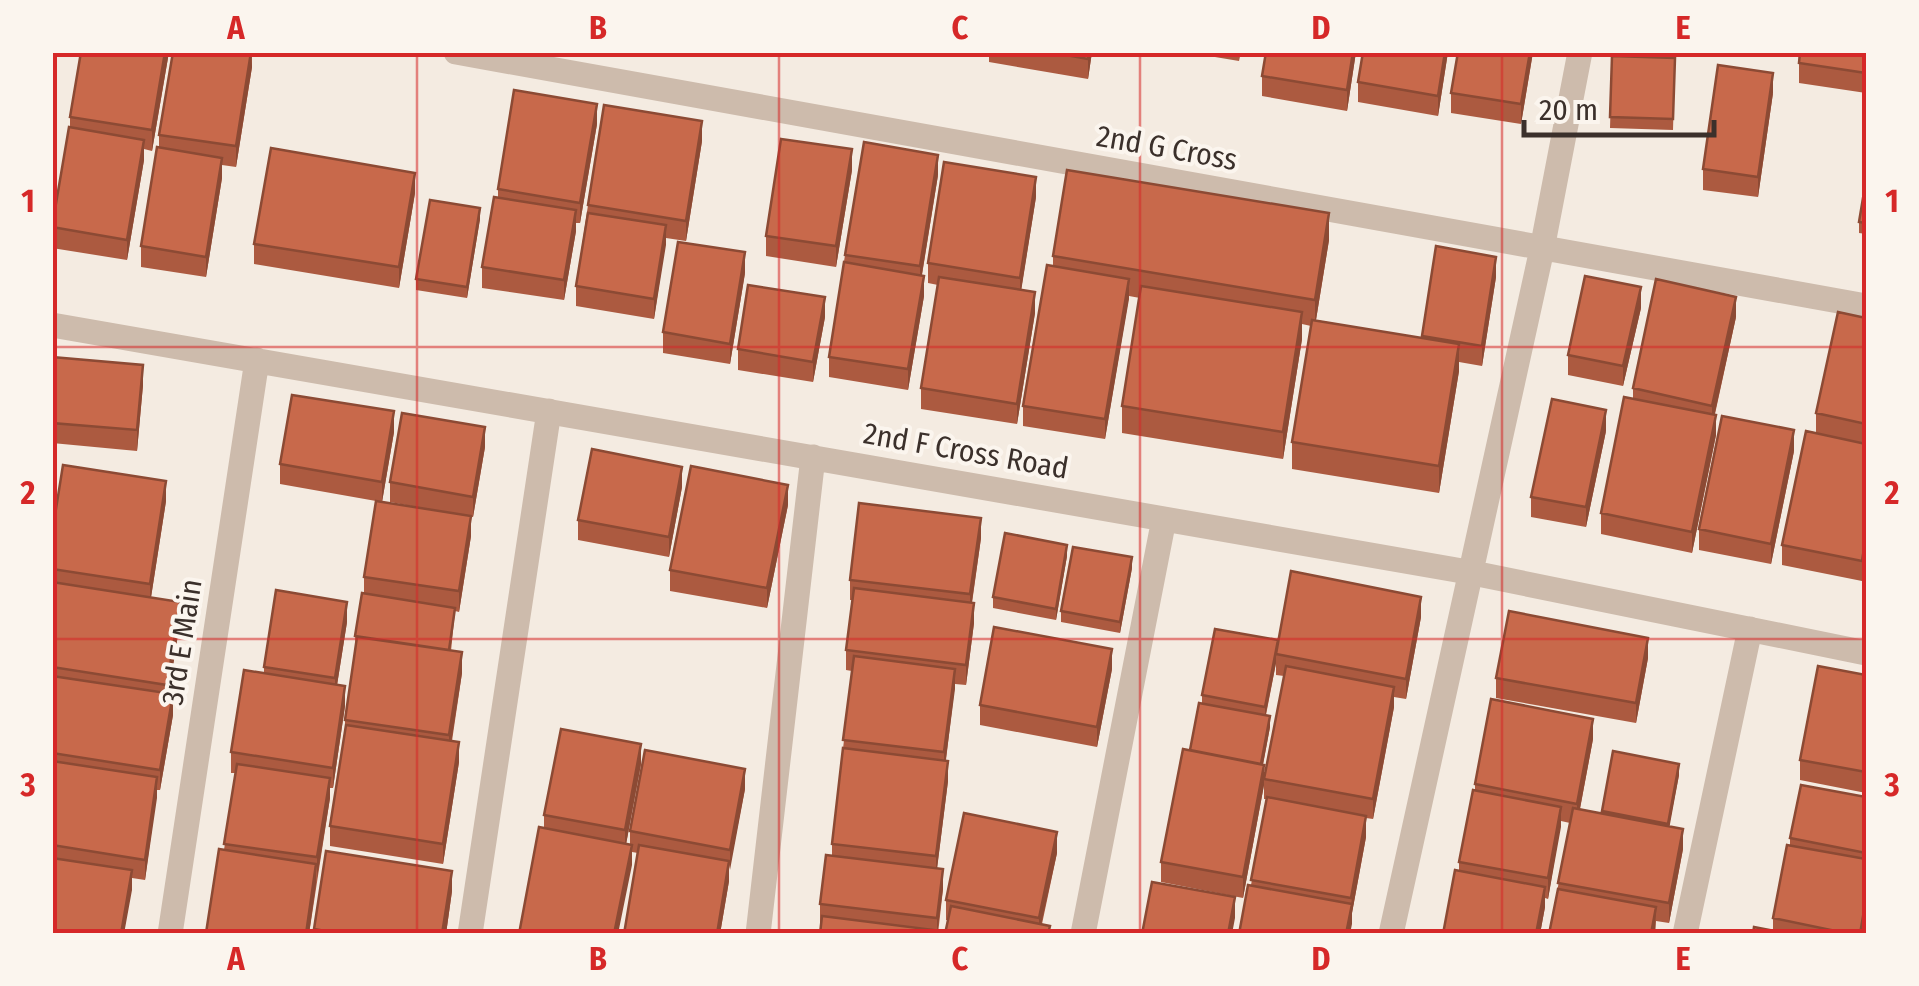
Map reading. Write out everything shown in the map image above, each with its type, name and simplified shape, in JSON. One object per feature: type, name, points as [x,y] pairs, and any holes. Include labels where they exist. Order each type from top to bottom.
[{"type":"street","name":"2nd G Cross","points":[[456,52],[1866,306]]},
{"type":"street","points":[[1391,934],[1542,249],[1580,52]]},
{"type":"street","name":"2nd F Cross Road","points":[[52,324],[1468,572],[1866,653]]},
{"type":"street","name":"3rd E Main","points":[[170,934],[258,360]]},
{"type":"street","points":[[470,934],[549,411]]},
{"type":"street","points":[[758,934],[814,457]]},
{"type":"street","points":[[1082,934],[1164,519]]},
{"type":"street","points":[[1685,934],[1750,630]]},
{"type":"building","points":[[81,52],[165,52],[152,130],[70,117]]},
{"type":"building","points":[[173,52],[251,52],[236,146],[159,135]]},
{"type":"building","points":[[1050,52],[1089,52],[1088,59]]},
{"type":"building","points":[[1266,52],[1353,52],[1347,90],[1262,76]]},
{"type":"building","points":[[1363,52],[1445,52],[1438,96],[1358,82]]},
{"type":"building","points":[[1458,52],[1530,52],[1521,104],[1451,93]]},
{"type":"building","points":[[1800,52],[1866,52],[1866,73],[1799,63]]},
{"type":"building","points":[[1612,56],[1675,58],[1673,119],[1610,117]]},
{"type":"building","points":[[1718,65],[1773,73],[1758,177],[1703,169]]},
{"type":"building","points":[[514,90],[597,104],[580,203],[498,189]]},
{"type":"building","points":[[604,105],[702,121],[686,221],[588,205]]},
{"type":"building","points":[[69,127],[144,140],[127,240],[52,227]]},
{"type":"building","points":[[781,139],[852,149],[836,246],[766,236]]},
{"type":"building","points":[[864,142],[938,155],[920,266],[845,255]]},
{"type":"building","points":[[157,147],[222,158],[206,257],[141,246]]},
{"type":"building","points":[[271,148],[415,173],[399,267],[254,244]]},
{"type":"building","points":[[944,162],[1036,177],[1020,278],[928,263]]},
{"type":"building","points":[[1067,170],[1329,213],[1315,300],[1053,256]]},
{"type":"building","points":[[1866,180],[1866,223],[1859,222]]},
{"type":"building","points":[[494,197],[576,210],[564,280],[482,267]]},
{"type":"building","points":[[430,200],[480,208],[467,287],[416,279]]},
{"type":"building","points":[[588,213],[666,225],[654,299],[576,286]]},
{"type":"building","points":[[678,242],[745,252],[730,344],[663,332]]},
{"type":"building","points":[[1436,246],[1496,257],[1482,346],[1422,336]]},
{"type":"building","points":[[844,262],[924,276],[908,369],[829,357]]},
{"type":"building","points":[[1047,265],[1129,279],[1105,419],[1023,406]]},
{"type":"building","points":[[1585,276],[1641,287],[1623,366],[1568,355]]},
{"type":"building","points":[[939,277],[1035,292],[1017,404],[921,388]]},
{"type":"building","points":[[1656,279],[1736,297],[1712,406],[1633,388]]},
{"type":"building","points":[[748,285],[825,297],[813,362],[738,349]]},
{"type":"building","points":[[1141,286],[1302,312],[1283,432],[1122,406]]},
{"type":"building","points":[[1838,312],[1866,318],[1866,424],[1816,413]]},
{"type":"building","points":[[1312,320],[1459,344],[1439,466],[1292,442]]},
{"type":"building","points":[[52,357],[143,365],[137,430],[52,423]]},
{"type":"building","points":[[292,395],[394,411],[382,482],[280,464]]},
{"type":"building","points":[[1624,397],[1716,415],[1692,532],[1601,513]]},
{"type":"building","points":[[1552,399],[1606,410],[1586,507],[1531,497]]},
{"type":"building","points":[[402,413],[485,427],[473,497],[390,482]]},
{"type":"building","points":[[1722,416],[1794,430],[1771,544],[1699,529]]},
{"type":"building","points":[[1806,431],[1866,444],[1866,536],[1862,561],[1782,545]]},
{"type":"building","points":[[592,449],[682,467],[669,537],[578,520]]},
{"type":"building","points":[[63,465],[166,481],[150,584],[52,569],[52,534]]},
{"type":"building","points":[[691,466],[788,485],[767,588],[670,570]]},
{"type":"building","points":[[376,501],[471,516],[459,591],[364,577]]},
{"type":"building","points":[[859,503],[981,518],[970,594],[850,580]]},
{"type":"building","points":[[1005,533],[1067,545],[1056,609],[993,597]]},
{"type":"building","points":[[1073,547],[1132,557],[1120,622],[1061,611]]},
{"type":"building","points":[[1291,571],[1421,597],[1406,679],[1276,654]]},
{"type":"building","points":[[52,582],[180,602],[167,685],[52,667]]},
{"type":"building","points":[[854,588],[974,603],[966,665],[846,650]]},
{"type":"building","points":[[276,590],[347,602],[335,678],[264,667]]},
{"type":"building","points":[[362,593],[455,608],[449,650],[355,636]]},
{"type":"building","points":[[1509,611],[1648,638],[1636,703],[1496,678]]},
{"type":"building","points":[[994,627],[1112,649],[1097,727],[980,705]]},
{"type":"building","points":[[1215,629],[1278,640],[1265,707],[1202,695]]},
{"type":"building","points":[[357,637],[462,652],[449,735],[345,720]]},
{"type":"building","points":[[854,656],[955,669],[944,752],[843,740]]},
{"type":"building","points":[[1286,666],[1394,687],[1373,799],[1264,779]]},
{"type":"building","points":[[1818,666],[1866,675],[1866,772],[1800,760]]},
{"type":"building","points":[[244,670],[345,686],[333,768],[231,752]]},
{"type":"building","points":[[52,676],[173,694],[160,770],[52,753]]},
{"type":"building","points":[[1491,699],[1593,719],[1577,804],[1475,784]]},
{"type":"building","points":[[1199,703],[1270,716],[1261,764],[1190,750]]},
{"type":"building","points":[[346,725],[459,742],[443,844],[330,826]]},
{"type":"building","points":[[561,729],[641,744],[625,830],[544,815]]},
{"type":"building","points":[[843,748],[948,761],[936,856],[832,844]]},
{"type":"building","points":[[1183,749],[1264,765],[1243,877],[1161,862]]},
{"type":"building","points":[[645,750],[745,769],[730,850],[630,831]]},
{"type":"building","points":[[1613,751],[1679,764],[1668,824],[1602,811]]},
{"type":"building","points":[[52,761],[157,777],[145,860],[52,845]]},
{"type":"building","points":[[237,764],[330,778],[317,857],[224,844]]},
{"type":"building","points":[[1801,785],[1866,797],[1866,853],[1790,838]]},
{"type":"building","points":[[1473,790],[1561,807],[1548,878],[1459,862]]},
{"type":"building","points":[[1267,797],[1366,816],[1351,898],[1251,880]]},
{"type":"building","points":[[1573,808],[1683,829],[1669,903],[1558,883]]},
{"type":"building","points":[[964,813],[1057,832],[1039,918],[946,900]]},
{"type":"building","points":[[539,827],[632,845],[614,934],[519,934]]},
{"type":"building","points":[[639,845],[729,861],[717,934],[624,934]]},
{"type":"building","points":[[1787,845],[1866,859],[1866,899],[1860,934],[1773,918]]},
{"type":"building","points":[[219,849],[316,864],[306,934],[206,933]]},
{"type":"building","points":[[326,851],[452,871],[442,934],[342,934],[314,929]]},
{"type":"building","points":[[826,855],[943,869],[937,918],[820,904]]},
{"type":"building","points":[[52,858],[132,870],[121,934],[52,934]]},
{"type":"building","points":[[1455,870],[1545,887],[1536,934],[1443,934]]},
{"type":"building","points":[[1152,882],[1235,897],[1228,934],[1142,934]]},
{"type":"building","points":[[1248,885],[1352,904],[1346,934],[1239,934]]},
{"type":"building","points":[[1558,889],[1656,907],[1651,934],[1549,934]]},
{"type":"building","points":[[951,906],[1050,926],[1048,934],[945,934]]},
{"type":"building","points":[[822,916],[934,930],[934,934],[820,934]]},
{"type":"building","points":[[1754,927],[1790,934],[1753,934]]}]
